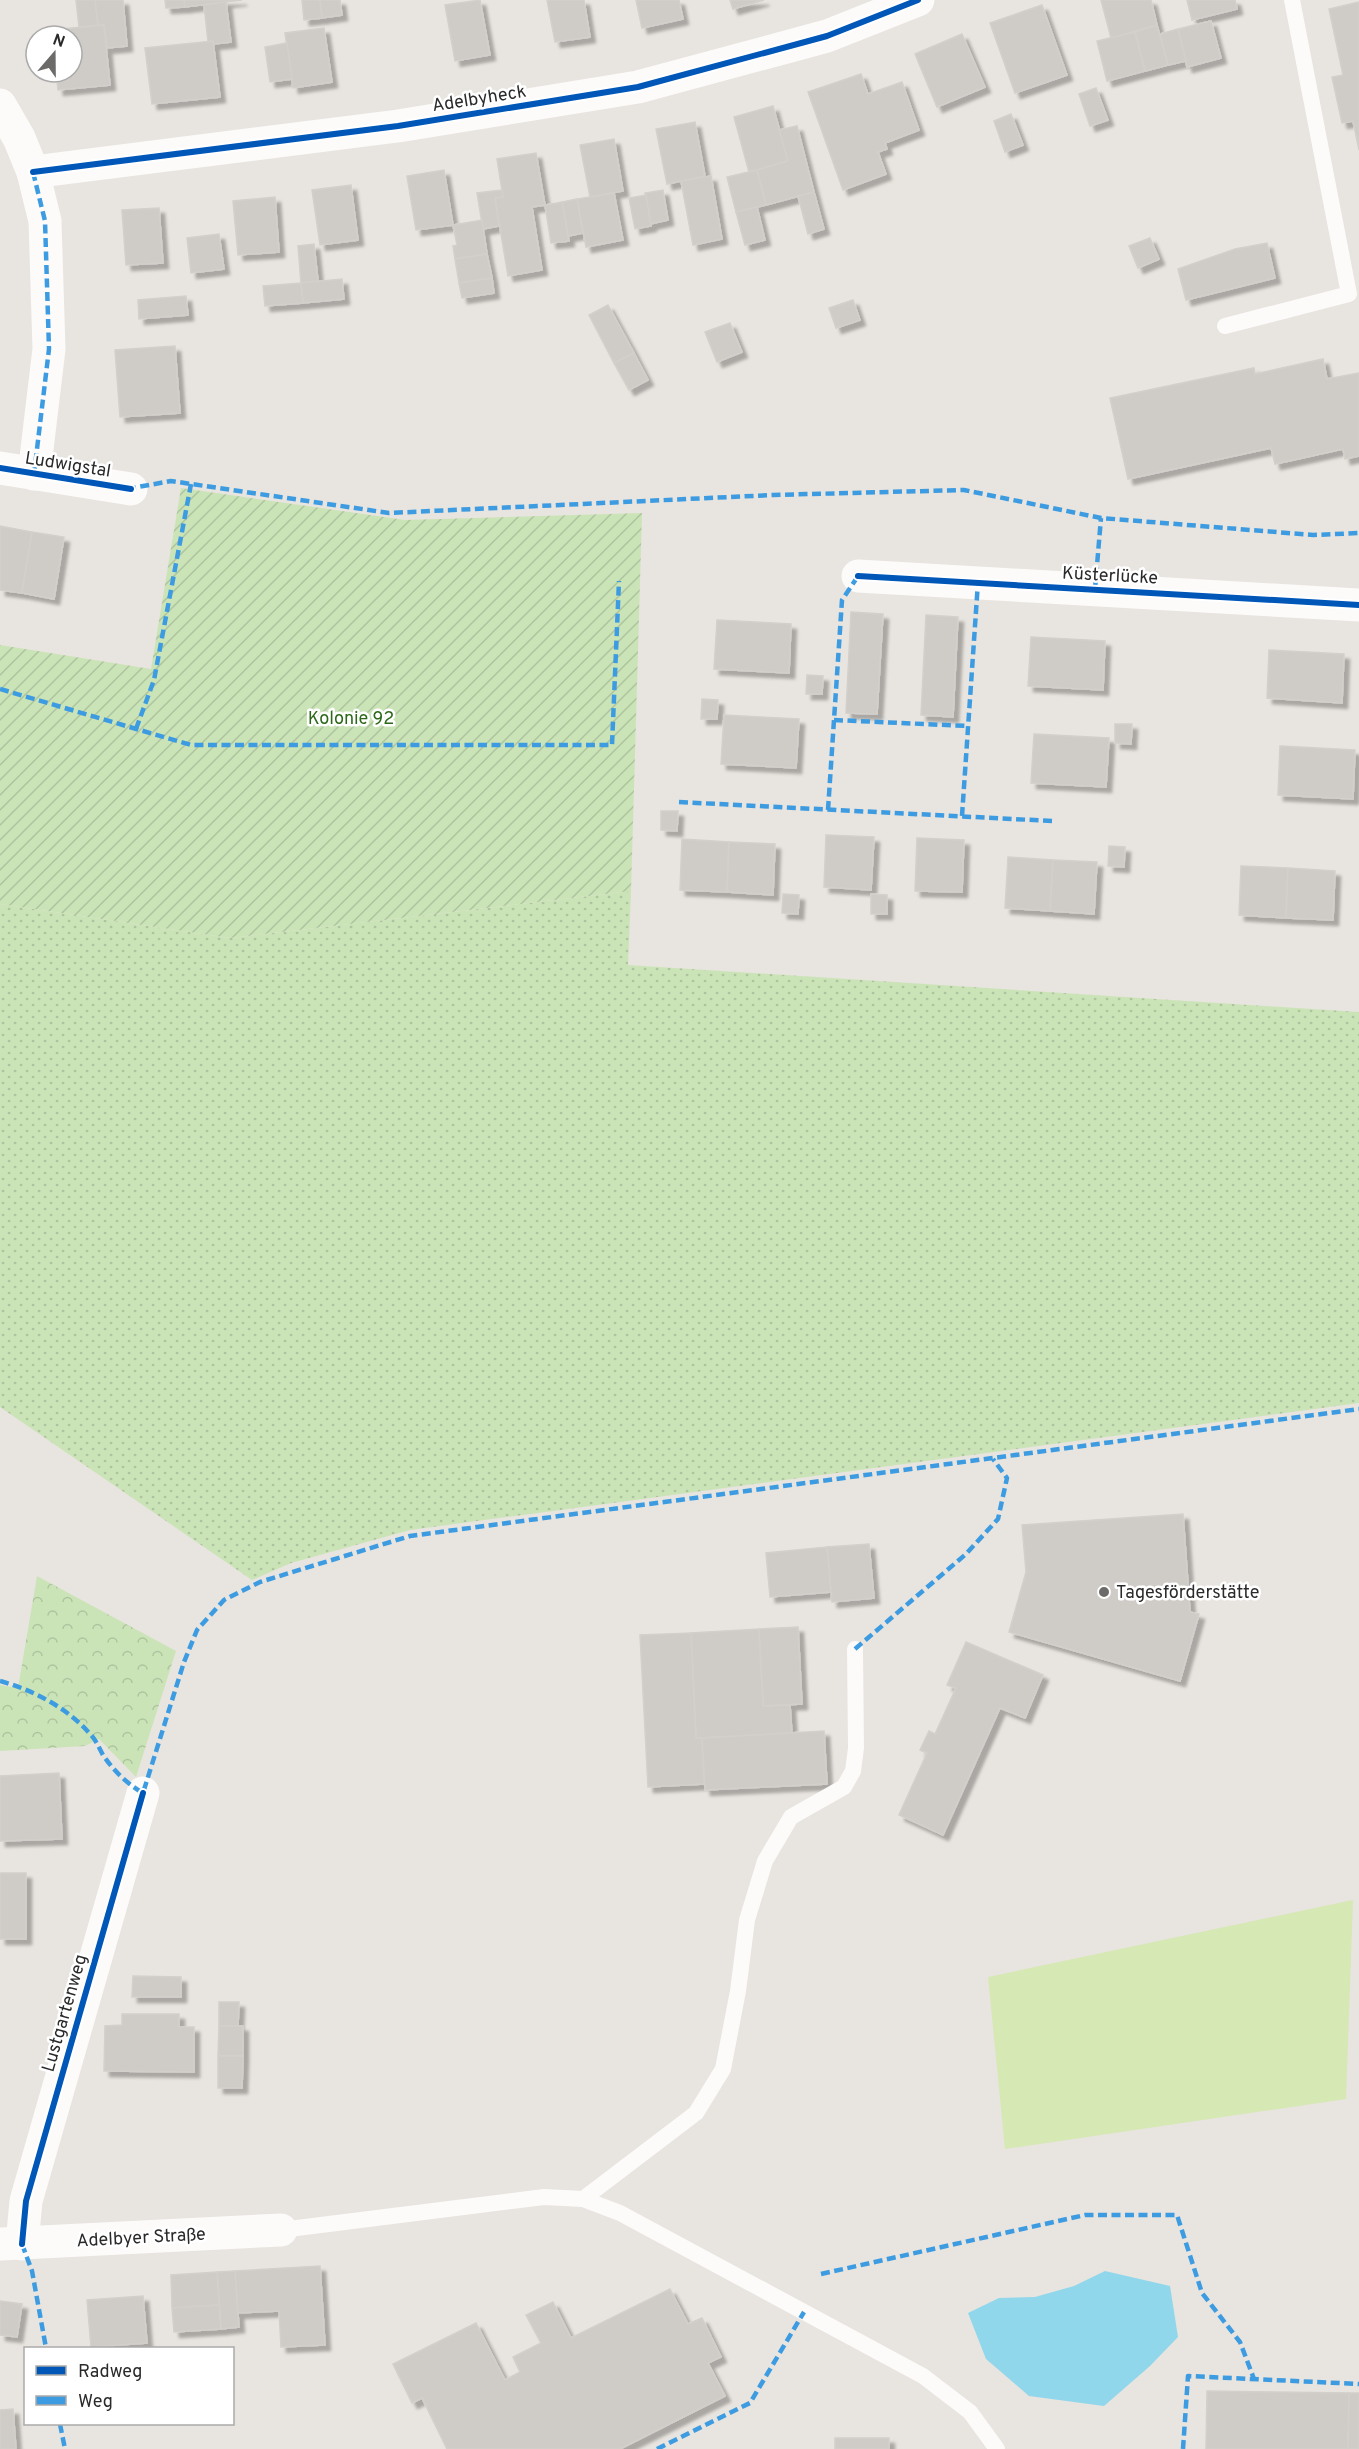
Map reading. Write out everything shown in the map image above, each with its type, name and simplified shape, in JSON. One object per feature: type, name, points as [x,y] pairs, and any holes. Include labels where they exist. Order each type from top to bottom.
[{"type":"street","name":"Adelbyheck","points":[[33,172],[398,126],[638,87],[827,36],[918,0]]},
{"type":"street","name":"Ludwigstal","points":[[0,105],[20,138],[33,172],[45,221],[49,349],[34,474]]},
{"type":"street","name":"Ludwigstal","points":[[0,468],[131,489]]},
{"type":"street","name":"Küsterlücke","points":[[858,576],[1359,605]]},
{"type":"street","name":"Lustgartenweg","points":[[11,2244],[26,2201],[143,1793]]},
{"type":"street","name":"Adelbyer Straße","points":[[11,2244],[281,2230]]},
{"type":"lane","points":[[1225,326],[1349,294],[1292,0]]},
{"type":"lane","points":[[583,2199],[696,2113],[723,2069],[738,1991],[747,1920],[765,1861],[791,1817],[844,1787],[853,1772],[856,1748],[855,1649]]},
{"type":"lane","points":[[281,2230],[544,2197],[583,2199],[620,2213],[923,2376],[970,2412],[997,2449]]},
{"type":"green space","name":"Kolonie 92","points":[[181,488],[405,520],[642,513],[631,891],[230,938],[0,904],[0,645],[151,669]]},
{"type":"green space","points":[[631,891],[628,965],[1359,1012],[1359,1403],[410,1530],[291,1563],[252,1580],[0,1407],[0,904],[230,938]]},
{"type":"green space","points":[[37,1576],[176,1651],[136,1777],[99,1739],[85,1746],[0,1751],[0,1685],[18,1688]]},
{"type":"green space","points":[[1353,1900],[1346,2099],[1005,2149],[988,1977]]},
{"type":"water","points":[[1105,2271],[1170,2286],[1178,2337],[1150,2366],[1104,2406],[1029,2396],[986,2359],[968,2313],[999,2298],[1035,2297],[1074,2286]]},
{"type":"building","points":[[76,0],[95,0],[98,25],[84,26],[84,24],[79,24]]},
{"type":"building","points":[[95,0],[123,0],[127,46],[107,48],[104,25],[98,25]]},
{"type":"building","points":[[165,0],[184,0],[185,7],[166,8]]},
{"type":"building","points":[[184,0],[242,0],[185,7]]},
{"type":"building","points":[[302,0],[320,0],[322,18],[304,20]]},
{"type":"building","points":[[320,0],[340,0],[342,15],[322,18]]},
{"type":"building","points":[[480,0],[490,55],[455,61],[445,5]]},
{"type":"building","points":[[547,0],[584,0],[590,37],[555,42]]},
{"type":"building","points":[[636,0],[679,0],[683,19],[642,28]]},
{"type":"building","points":[[730,0],[764,0],[733,9]]},
{"type":"building","points":[[1101,0],[1151,0],[1157,25],[1111,38]]},
{"type":"building","points":[[1187,0],[1235,0],[1237,9],[1192,20]]},
{"type":"building","points":[[226,2],[231,42],[214,44],[213,41],[208,42],[204,5]]},
{"type":"building","points":[[1359,2],[1359,150],[1353,121],[1342,123],[1332,77],[1343,75],[1329,9]]},
{"type":"building","points":[[1042,5],[1067,75],[1015,93],[990,23]]},
{"type":"building","points":[[1211,21],[1221,58],[1187,67],[1178,29]]},
{"type":"building","points":[[104,25],[110,85],[58,90],[57,84],[84,84],[84,27]]},
{"type":"building","points":[[1157,25],[1168,65],[1145,71],[1135,32]]},
{"type":"building","points":[[324,28],[332,82],[293,88],[285,33]]},
{"type":"building","points":[[1178,29],[1186,61],[1168,65],[1160,34]]},
{"type":"building","points":[[1135,32],[1145,71],[1107,81],[1097,41]]},
{"type":"building","points":[[962,34],[985,87],[937,107],[915,54]]},
{"type":"building","points":[[213,41],[220,97],[152,104],[145,48]]},
{"type":"building","points":[[287,43],[292,79],[270,82],[265,47]]},
{"type":"building","points":[[861,74],[868,94],[902,82],[919,130],[885,143],[887,149],[878,152],[886,174],[843,190],[808,92]]},
{"type":"building","points":[[1096,88],[1108,120],[1090,126],[1079,94]]},
{"type":"building","points":[[773,106],[788,161],[749,172],[734,117]]},
{"type":"building","points":[[1011,114],[1023,145],[1005,152],[994,121]]},
{"type":"building","points":[[695,122],[705,176],[667,184],[656,129]]},
{"type":"building","points":[[797,126],[814,192],[766,205],[757,170],[788,161],[779,130]]},
{"type":"building","points":[[614,139],[623,191],[590,197],[580,145]]},
{"type":"building","points":[[536,153],[545,205],[532,207],[542,270],[508,276],[495,198],[503,197],[497,159]]},
{"type":"building","points":[[444,170],[453,225],[416,230],[407,176]]},
{"type":"building","points":[[757,170],[766,205],[736,212],[727,177]]},
{"type":"building","points":[[711,176],[722,239],[693,245],[681,181]]},
{"type":"building","points":[[351,185],[358,240],[320,245],[312,190]]},
{"type":"building","points":[[502,190],[503,197],[495,198],[499,226],[483,229],[477,193]]},
{"type":"building","points":[[663,190],[668,220],[650,224],[645,193]]},
{"type":"building","points":[[814,192],[824,229],[808,234],[798,196]]},
{"type":"building","points":[[614,193],[623,240],[586,247],[577,199]]},
{"type":"building","points":[[646,195],[651,226],[635,229],[629,198]]},
{"type":"building","points":[[275,197],[279,252],[238,255],[233,201]]},
{"type":"building","points":[[577,199],[583,233],[568,236],[562,202]]},
{"type":"building","points":[[562,202],[569,241],[551,243],[545,205]]},
{"type":"building","points":[[757,207],[765,240],[745,245],[736,212]]},
{"type":"building","points":[[159,208],[163,263],[126,265],[122,210]]},
{"type":"building","points":[[482,220],[487,254],[455,259],[453,246],[457,245],[453,225]]},
{"type":"building","points":[[219,234],[224,269],[191,273],[187,238]]},
{"type":"building","points":[[1150,238],[1159,259],[1138,268],[1129,246]]},
{"type":"building","points":[[1267,243],[1275,278],[1186,300],[1178,269],[1235,249]]},
{"type":"building","points":[[314,244],[318,281],[301,283],[298,246]]},
{"type":"building","points":[[487,254],[492,278],[459,283],[455,259]]},
{"type":"building","points":[[492,278],[494,293],[462,298],[459,283]]},
{"type":"building","points":[[342,279],[344,299],[303,303],[301,283]]},
{"type":"building","points":[[301,283],[303,303],[265,306],[263,286]]},
{"type":"building","points":[[186,296],[188,315],[139,319],[138,300]]},
{"type":"building","points":[[853,300],[860,320],[836,328],[829,308]]},
{"type":"building","points":[[608,305],[634,353],[614,363],[589,315]]},
{"type":"building","points":[[730,323],[742,352],[717,362],[705,332]]},
{"type":"building","points":[[175,346],[180,413],[120,417],[115,350]]},
{"type":"building","points":[[634,353],[648,380],[629,390],[614,363]]},
{"type":"building","points":[[1323,359],[1327,379],[1359,373],[1359,456],[1345,459],[1343,449],[1275,464],[1271,448],[1128,479],[1110,398],[1254,368],[1255,374]]},
{"type":"building","points":[[0,526],[32,532],[22,593],[0,590]]},
{"type":"building","points":[[32,532],[64,537],[54,599],[22,593]]},
{"type":"building","points":[[851,612],[883,614],[877,714],[846,713]]},
{"type":"building","points":[[926,615],[958,617],[953,717],[921,715]]},
{"type":"building","points":[[717,620],[791,624],[789,673],[714,669]]},
{"type":"building","points":[[1031,637],[1105,641],[1103,690],[1028,686]]},
{"type":"building","points":[[1269,650],[1344,654],[1342,703],[1267,698]]},
{"type":"building","points":[[807,675],[823,676],[822,694],[806,694]]},
{"type":"building","points":[[702,699],[718,700],[717,719],[701,719]]},
{"type":"building","points":[[724,715],[799,719],[796,768],[721,764]]},
{"type":"building","points":[[1115,724],[1132,724],[1131,744],[1115,743]]},
{"type":"building","points":[[1034,734],[1109,738],[1106,787],[1031,783]]},
{"type":"building","points":[[1280,746],[1355,750],[1353,799],[1278,795]]},
{"type":"building","points":[[661,811],[678,811],[677,831],[661,830]]},
{"type":"building","points":[[826,835],[874,837],[871,890],[824,887]]},
{"type":"building","points":[[917,838],[964,840],[962,892],[915,891]]},
{"type":"building","points":[[682,839],[729,842],[727,892],[680,890]]},
{"type":"building","points":[[729,842],[775,844],[773,895],[727,892]]},
{"type":"building","points":[[1109,846],[1125,847],[1124,867],[1108,866]]},
{"type":"building","points":[[1008,857],[1053,860],[1050,911],[1005,908]]},
{"type":"building","points":[[1053,860],[1097,862],[1094,914],[1050,911]]},
{"type":"building","points":[[1241,866],[1288,868],[1286,918],[1239,915]]},
{"type":"building","points":[[1288,868],[1335,871],[1333,920],[1286,918]]},
{"type":"building","points":[[783,894],[799,895],[798,914],[782,913]]},
{"type":"building","points":[[871,894],[887,895],[887,914],[871,914]]},
{"type":"building","name":"Tagesförderstätte","points":[[1183,1514],[1190,1612],[1199,1614],[1180,1681],[1009,1632],[1026,1572],[1022,1525]]},
{"type":"building","points":[[869,1544],[874,1598],[832,1602],[827,1547]]},
{"type":"building","points":[[827,1547],[831,1592],[770,1597],[766,1553]]},
{"type":"building","points":[[798,1627],[802,1704],[763,1706],[759,1629]]},
{"type":"building","points":[[759,1629],[763,1706],[790,1705],[792,1734],[696,1738],[691,1633]]},
{"type":"building","points":[[691,1633],[696,1738],[702,1738],[704,1784],[648,1787],[640,1635]]},
{"type":"building","points":[[966,1642],[1043,1675],[1025,1718],[1000,1708],[943,1835],[899,1815],[927,1753],[920,1750],[929,1731],[935,1734],[956,1688],[947,1685]]},
{"type":"building","points":[[824,1731],[827,1784],[705,1790],[702,1738]]},
{"type":"building","points":[[59,1773],[62,1839],[0,1841],[0,1776]]},
{"type":"building","points":[[0,1873],[26,1873],[26,1939],[0,1939]]},
{"type":"building","points":[[133,1976],[181,1977],[181,1997],[132,1997]]},
{"type":"building","points":[[219,2002],[239,2002],[238,2026],[219,2026]]},
{"type":"building","points":[[122,2014],[179,2014],[179,2027],[194,2027],[194,2072],[104,2071],[105,2026],[122,2025]]},
{"type":"building","points":[[219,2026],[243,2026],[243,2056],[218,2056]]},
{"type":"building","points":[[218,2056],[243,2056],[242,2088],[218,2088]]},
{"type":"building","points":[[320,2266],[325,2345],[281,2347],[279,2311],[238,2313],[235,2271]]},
{"type":"building","points":[[235,2271],[239,2327],[221,2329],[217,2272]]},
{"type":"building","points":[[217,2272],[219,2305],[172,2308],[171,2275]]},
{"type":"building","points":[[670,2289],[688,2324],[702,2318],[721,2357],[708,2363],[725,2396],[620,2449],[447,2449],[422,2398],[412,2403],[393,2364],[476,2323],[505,2380],[520,2372],[513,2357],[541,2343],[526,2315],[553,2302],[571,2338]]},
{"type":"building","points":[[143,2296],[147,2343],[91,2347],[87,2300]]},
{"type":"building","points":[[0,2301],[22,2304],[17,2337],[0,2335]]},
{"type":"building","points":[[219,2305],[221,2329],[174,2332],[172,2308]]},
{"type":"building","points":[[1207,2391],[1349,2393],[1348,2449],[1206,2449]]},
{"type":"building","points":[[1349,2393],[1359,2393],[1359,2449],[1348,2449]]},
{"type":"building","points":[[13,2409],[16,2449],[0,2449],[0,2410]]},
{"type":"building","points":[[835,2438],[889,2438],[889,2449],[835,2449]]},
{"type":"marked path","points":[[33,172],[45,221],[49,349],[34,474]]},
{"type":"marked path","points":[[127,489],[171,481],[389,513],[773,495],[964,490],[1101,518],[1313,535],[1359,533]]},
{"type":"marked path","points":[[136,729],[154,680],[191,484]]},
{"type":"marked path","points":[[1095,589],[1101,518]]},
{"type":"marked path","points":[[828,810],[842,600],[858,576],[862,576]]},
{"type":"marked path","points":[[0,689],[191,745],[612,745],[619,581]]},
{"type":"marked path","points":[[962,816],[978,582]]},
{"type":"marked path","points":[[834,720],[968,726]]},
{"type":"marked path","points":[[679,802],[1052,821]]},
{"type":"marked path","points":[[0,1681],[25,1689],[72,1716],[93,1737],[103,1755],[116,1771],[143,1793],[184,1662],[197,1630],[224,1600],[260,1582],[410,1536],[1359,1409]]},
{"type":"marked path","points":[[855,1649],[966,1554],[998,1519],[1007,1478],[993,1459]]},
{"type":"marked path","points":[[821,2274],[1085,2215],[1177,2215],[1202,2293],[1240,2342],[1254,2379]]},
{"type":"marked path","points":[[22,2244],[32,2271],[46,2347]]},
{"type":"marked path","points":[[657,2449],[750,2403],[804,2312]]},
{"type":"marked path","points":[[1183,2449],[1188,2376],[1359,2384]]},
{"type":"marked path","points":[[60,2425],[65,2449]]},
{"type":"cycle path","points":[[33,172],[398,126],[638,87],[827,36],[918,0]]},
{"type":"cycle path","points":[[0,468],[131,489]]},
{"type":"cycle path","points":[[858,576],[1359,605]]},
{"type":"cycle path","points":[[22,2244],[26,2201],[143,1793]]},
{"type":"place","name":"Tagesförderstätte","points":[[1104,1592]]}]
